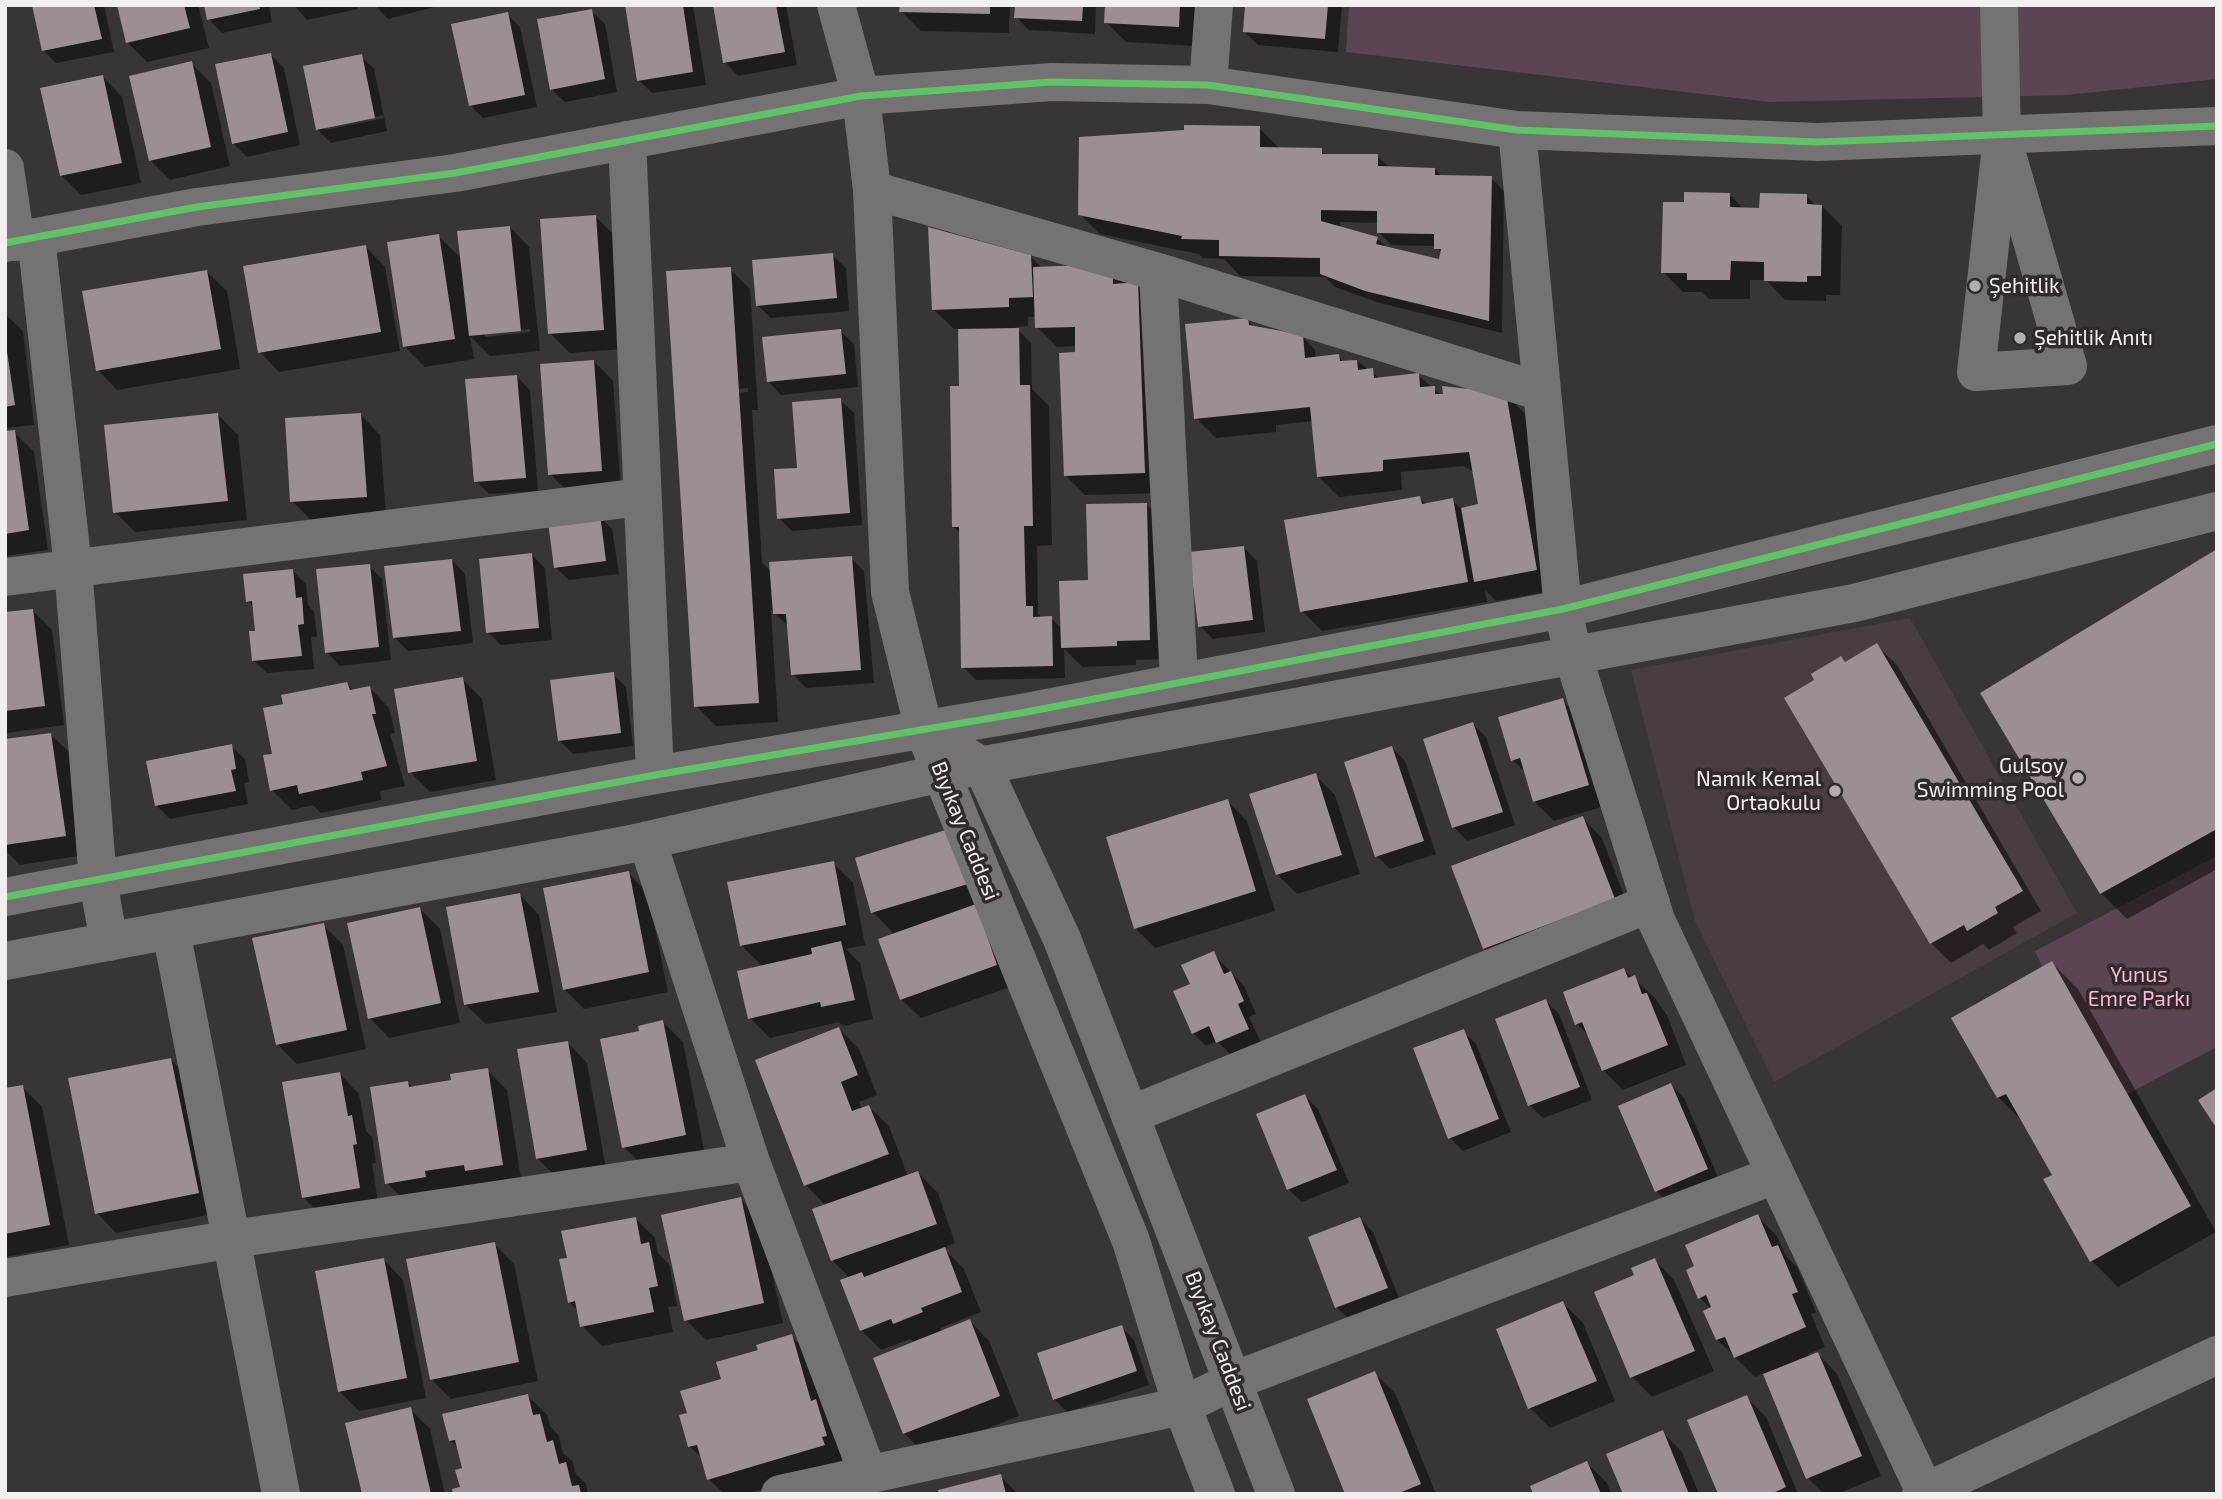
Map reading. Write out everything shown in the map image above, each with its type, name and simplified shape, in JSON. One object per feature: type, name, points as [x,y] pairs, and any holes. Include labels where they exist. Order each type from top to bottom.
[{"type":"street","points":[[836,5],[861,96],[872,190],[890,592],[924,730]]},
{"type":"street","points":[[1208,85],[1214,5]]},
{"type":"street","points":[[1999,5],[2003,137],[1976,372],[2068,366],[2003,137]]},
{"type":"street","points":[[19,241],[197,207],[455,173],[861,96],[1052,82],[1208,85],[1517,131],[1818,142],[2217,127]]},
{"type":"street","points":[[1517,131],[1563,609],[1573,656],[1651,903],[1923,1493],[2217,1355]]},
{"type":"street","points":[[627,140],[655,775]]},
{"type":"street","points":[[5,168],[73,567],[98,881],[109,942]]},
{"type":"street","points":[[872,190],[1158,272],[1542,392]]},
{"type":"street","points":[[1158,272],[1179,680]]},
{"type":"street","points":[[5,897],[655,775],[924,730],[1563,609],[2217,444]]},
{"type":"street","points":[[5,577],[641,497]]},
{"type":"street","points":[[5,961],[647,840],[942,773],[1854,603],[2217,511]]},
{"type":"street","name":"Bıyıkay Caddesi","points":[[924,730],[982,766],[1062,939],[1276,1494]]},
{"type":"street","name":"Bıyıkay Caddesi","points":[[924,730],[1131,1241],[1182,1406],[1216,1494]]},
{"type":"street","points":[[647,840],[751,1162],[868,1474]]},
{"type":"street","points":[[1130,1115],[1651,903]]},
{"type":"street","points":[[171,931],[281,1494]]},
{"type":"street","points":[[5,1278],[233,1239],[751,1162]]},
{"type":"street","points":[[780,1494],[1182,1406],[1233,1381],[1775,1175]]},
{"type":"shaded area","name":"Namık Kemal Ortaokulu","points":[[1910,618],[2077,913],[1774,1082],[1695,921],[1631,670]]},
{"type":"green space","points":[[1349,5],[2217,5],[2217,79],[2067,95],[1770,102],[1346,52]]},
{"type":"green space","name":"Yunus Emre Parkı","points":[[2217,856],[2217,1047],[2106,1105],[2035,951]]},
{"type":"building","points":[[32,5],[94,5],[102,39],[42,51]]},
{"type":"building","points":[[117,5],[184,5],[190,28],[126,43]]},
{"type":"building","points":[[204,5],[259,5],[260,9],[207,20]]},
{"type":"building","points":[[625,5],[683,5],[693,72],[637,81]]},
{"type":"building","points":[[713,5],[776,5],[785,52],[723,63]]},
{"type":"building","points":[[900,5],[990,5],[990,14],[899,12]]},
{"type":"building","points":[[1015,5],[1083,5],[1082,21],[1014,18]]},
{"type":"building","points":[[1105,5],[1180,5],[1179,27],[1104,23]]},
{"type":"building","points":[[1245,5],[1328,5],[1325,39],[1243,32]]},
{"type":"building","points":[[592,9],[605,79],[550,90],[537,19]]},
{"type":"building","points":[[508,12],[525,95],[469,106],[451,24]]},
{"type":"building","points":[[271,53],[288,132],[232,144],[215,64]]},
{"type":"building","points":[[362,54],[375,118],[316,130],[303,66]]},
{"type":"building","points":[[192,61],[211,147],[149,161],[129,76]]},
{"type":"building","points":[[103,75],[122,163],[60,176],[40,88]]},
{"type":"building","points":[[1184,125],[1260,126],[1260,147],[1322,148],[1322,154],[1378,154],[1378,166],[1435,168],[1435,175],[1492,176],[1489,321],[1365,291],[1320,274],[1320,258],[1219,256],[1219,240],[1181,239],[1182,236],[1078,215],[1079,137],[1184,130]],"holes":[[[1321,210],[1377,211],[1377,233],[1434,234],[1434,249],[1441,249],[1439,259],[1376,244],[1378,237],[1321,221]]]},
{"type":"building","points":[[1684,192],[1730,193],[1730,207],[1759,208],[1760,193],[1807,194],[1807,204],[1822,205],[1821,276],[1807,276],[1807,282],[1764,281],[1764,262],[1731,261],[1730,280],[1687,280],[1687,273],[1661,273],[1663,202],[1684,202]]},
{"type":"building","points":[[596,215],[604,330],[548,334],[540,219]]},
{"type":"building","points":[[510,226],[521,331],[469,336],[457,231]]},
{"type":"building","points":[[928,227],[1031,255],[1033,297],[1009,298],[1009,307],[932,310]]},
{"type":"building","points":[[439,234],[455,339],[403,347],[387,242]]},
{"type":"building","points":[[366,245],[381,332],[258,353],[243,266]]},
{"type":"building","points":[[833,253],[837,298],[756,306],[752,260]]},
{"type":"building","points":[[1113,264],[1113,284],[1138,282],[1145,473],[1064,476],[1059,353],[1075,352],[1075,327],[1035,328],[1033,267]]},
{"type":"building","points":[[731,267],[759,703],[694,707],[666,271]]},
{"type":"building","points":[[207,270],[221,349],[96,371],[82,291]]},
{"type":"building","points":[[1248,318],[1249,325],[1303,335],[1305,358],[1339,354],[1340,361],[1357,360],[1358,370],[1373,368],[1374,378],[1419,373],[1420,387],[1435,386],[1435,394],[1443,394],[1442,386],[1506,393],[1537,570],[1474,582],[1461,508],[1478,504],[1469,452],[1383,460],[1383,471],[1317,477],[1310,407],[1194,419],[1185,324]]},
{"type":"building","points":[[1019,328],[1020,385],[1030,385],[1033,526],[1024,526],[1026,606],[1033,606],[1033,617],[1052,616],[1053,666],[961,668],[959,527],[952,527],[950,386],[959,386],[958,329]]},
{"type":"building","points":[[841,329],[846,374],[767,382],[762,337]]},
{"type":"building","points":[[5,338],[15,405],[5,407]]},
{"type":"building","points":[[594,360],[602,471],[548,475],[540,364]]},
{"type":"building","points":[[517,375],[526,478],[474,482],[465,379]]},
{"type":"building","points":[[841,398],[850,513],[777,519],[774,469],[797,468],[792,402]]},
{"type":"building","points":[[218,413],[228,501],[113,513],[104,425]]},
{"type":"building","points":[[361,413],[367,497],[290,502],[285,418]]},
{"type":"building","points":[[15,430],[29,530],[5,534],[5,431]]},
{"type":"building","points":[[1420,496],[1422,504],[1453,498],[1468,582],[1300,612],[1284,520]]},
{"type":"building","points":[[1147,503],[1150,640],[1117,641],[1117,646],[1061,648],[1059,581],[1088,580],[1086,504]]},
{"type":"building","points":[[600,514],[606,561],[554,568],[548,522]]},
{"type":"building","points":[[1244,546],[1253,620],[1198,627],[1189,552]]},
{"type":"building","points":[[2217,549],[2217,829],[2100,894],[1980,693]]},
{"type":"building","points":[[532,553],[539,628],[486,633],[479,559]]},
{"type":"building","points":[[852,556],[861,670],[791,675],[786,614],[773,614],[769,562]]},
{"type":"building","points":[[452,559],[461,631],[393,638],[384,566]]},
{"type":"building","points":[[370,564],[379,647],[325,653],[316,569]]},
{"type":"building","points":[[293,569],[296,598],[302,597],[304,624],[298,625],[302,656],[252,661],[249,631],[255,631],[252,601],[246,602],[243,574]]},
{"type":"building","points":[[33,609],[45,706],[5,711],[5,612]]},
{"type":"building","points":[[1877,643],[2023,891],[1995,907],[1998,913],[1967,931],[1964,925],[1930,944],[1784,698],[1814,680],[1811,674],[1841,656],[1845,662]]},
{"type":"building","points":[[614,672],[621,733],[558,741],[550,680]]},
{"type":"building","points":[[463,677],[477,761],[408,773],[394,689]]},
{"type":"building","points":[[347,682],[350,690],[370,686],[376,714],[372,714],[387,766],[361,772],[363,780],[299,794],[297,785],[270,791],[263,755],[272,754],[263,708],[283,704],[281,695]]},
{"type":"building","points":[[1563,698],[1589,785],[1533,802],[1520,758],[1511,761],[1498,717]]},
{"type":"building","points":[[1473,722],[1503,812],[1452,828],[1423,739]]},
{"type":"building","points":[[51,733],[66,836],[5,845],[5,739]]},
{"type":"building","points":[[232,744],[236,769],[231,770],[236,791],[155,806],[146,761]]},
{"type":"building","points":[[1392,746],[1424,841],[1375,857],[1344,762]]},
{"type":"building","points":[[1316,773],[1342,855],[1276,875],[1249,794]]},
{"type":"building","points":[[1228,799],[1256,891],[1134,929],[1106,837]]},
{"type":"building","points":[[1583,816],[1615,899],[1483,949],[1451,866]]},
{"type":"building","points":[[952,828],[968,884],[871,913],[855,858]]},
{"type":"building","points":[[834,861],[846,925],[740,946],[727,882]]},
{"type":"building","points":[[629,871],[649,972],[563,990],[543,888]]},
{"type":"building","points":[[520,893],[539,992],[464,1005],[446,907]]},
{"type":"building","points":[[976,904],[997,965],[900,1000],[878,939]]},
{"type":"building","points":[[420,907],[441,1003],[368,1019],[347,923]]},
{"type":"building","points":[[324,923],[347,1030],[276,1045],[252,938]]},
{"type":"building","points":[[841,941],[855,1000],[821,1007],[820,1002],[748,1019],[737,971],[812,954],[811,948]]},
{"type":"building","points":[[1214,951],[1224,974],[1231,971],[1244,1001],[1238,1004],[1249,1029],[1216,1043],[1209,1026],[1192,1034],[1173,991],[1190,984],[1181,965]]},
{"type":"building","points":[[2052,961],[2191,1206],[2090,1262],[2043,1179],[2052,1175],[2006,1094],[1997,1098],[1951,1018]]},
{"type":"building","points":[[1624,968],[1628,978],[1635,975],[1642,994],[1647,993],[1668,1045],[1602,1071],[1582,1022],[1575,1025],[1563,992]]},
{"type":"building","points":[[1546,999],[1580,1087],[1528,1106],[1495,1019]]},
{"type":"building","points":[[663,1020],[686,1135],[622,1148],[600,1039],[639,1031],[638,1026]]},
{"type":"building","points":[[839,1027],[858,1075],[841,1082],[852,1111],[869,1105],[889,1154],[804,1186],[755,1060]]},
{"type":"building","points":[[1464,1029],[1499,1119],[1448,1139],[1413,1048]]},
{"type":"building","points":[[568,1041],[587,1150],[536,1159],[517,1049]]},
{"type":"building","points":[[171,1058],[199,1193],[95,1214],[68,1078]]},
{"type":"building","points":[[488,1068],[503,1165],[465,1171],[464,1165],[425,1171],[426,1177],[385,1184],[370,1087],[408,1081],[409,1087],[451,1080],[450,1074]]},
{"type":"building","points":[[340,1072],[348,1116],[352,1115],[357,1144],[353,1145],[360,1188],[302,1198],[282,1082]]},
{"type":"building","points":[[1671,1083],[1708,1169],[1655,1192],[1618,1106]]},
{"type":"building","points":[[23,1085],[50,1225],[5,1234],[5,1088]]},
{"type":"building","points":[[2217,1088],[2217,1129],[2198,1100]]},
{"type":"building","points":[[1305,1094],[1337,1170],[1287,1190],[1256,1114]]},
{"type":"building","points":[[918,1171],[937,1224],[831,1261],[812,1209]]},
{"type":"building","points":[[741,1197],[764,1303],[684,1321],[661,1215]]},
{"type":"building","points":[[1758,1214],[1772,1247],[1778,1245],[1798,1292],[1792,1294],[1806,1327],[1734,1358],[1725,1337],[1716,1340],[1703,1311],[1711,1307],[1706,1295],[1698,1299],[1686,1270],[1694,1266],[1685,1245]]},
{"type":"building","points":[[636,1217],[641,1244],[649,1242],[658,1286],[649,1288],[654,1312],[580,1327],[575,1301],[568,1303],[559,1259],[567,1258],[561,1231]]},
{"type":"building","points":[[1360,1217],[1388,1288],[1335,1308],[1308,1237]]},
{"type":"building","points":[[495,1242],[519,1362],[430,1380],[406,1259]]},
{"type":"building","points":[[945,1247],[962,1292],[921,1308],[923,1312],[893,1324],[891,1319],[860,1331],[840,1280],[862,1272],[864,1277]]},
{"type":"building","points":[[384,1258],[407,1378],[338,1392],[315,1271]]},
{"type":"building","points":[[1655,1258],[1695,1351],[1630,1378],[1594,1292],[1634,1275],[1631,1268]]},
{"type":"building","points":[[1563,1301],[1597,1381],[1528,1409],[1496,1329]]},
{"type":"building","points":[[970,1319],[1000,1396],[903,1434],[873,1358]]},
{"type":"building","points":[[1122,1325],[1137,1371],[1053,1400],[1037,1353]]},
{"type":"building","points":[[792,1334],[811,1401],[816,1399],[827,1436],[822,1437],[825,1445],[707,1480],[697,1445],[688,1447],[679,1415],[687,1413],[680,1391],[721,1379],[716,1362],[758,1350],[756,1345]]},
{"type":"building","points":[[1818,1352],[1862,1456],[1806,1479],[1763,1374]]},
{"type":"building","points":[[1375,1371],[1421,1484],[1397,1494],[1345,1494],[1307,1399]]},
{"type":"building","points":[[528,1394],[533,1415],[540,1414],[547,1442],[553,1440],[559,1464],[566,1462],[572,1486],[579,1485],[581,1494],[453,1494],[452,1489],[460,1487],[455,1470],[462,1468],[455,1440],[449,1441],[442,1414]]},
{"type":"building","points":[[1747,1395],[1786,1487],[1771,1494],[1718,1494],[1687,1420]]},
{"type":"building","points":[[411,1407],[431,1494],[362,1494],[345,1423]]},
{"type":"building","points":[[1663,1430],[1689,1494],[1623,1494],[1606,1454]]},
{"type":"building","points":[[1587,1461],[1601,1494],[1533,1494],[1530,1486]]},
{"type":"building","points":[[1001,1474],[1006,1494],[939,1494],[938,1490]]},
{"type":"cycle path","points":[[5,243],[197,207],[455,173],[861,96],[1052,82],[1208,85],[1517,130],[1818,142],[2217,126]]},
{"type":"cycle path","points":[[5,897],[655,775],[1021,713],[1563,609],[2217,444]]},
{"type":"place","name":"Şehitlik","points":[[1975,286]]},
{"type":"place","name":"Şehitlik Anıtı","points":[[2020,338]]},
{"type":"place","name":"Gulsoy Swimming Pool","points":[[2078,778]]},
{"type":"place","name":"Namık Kemal Ortaokulu","points":[[1835,791]]}]
